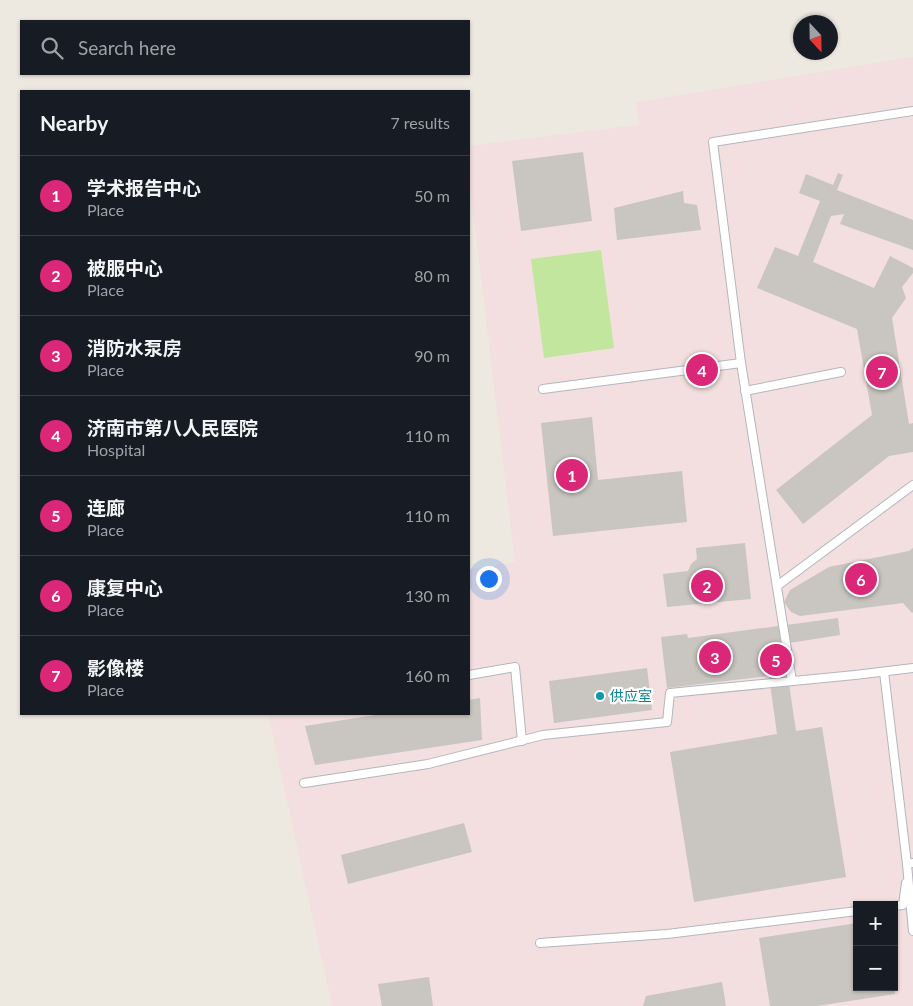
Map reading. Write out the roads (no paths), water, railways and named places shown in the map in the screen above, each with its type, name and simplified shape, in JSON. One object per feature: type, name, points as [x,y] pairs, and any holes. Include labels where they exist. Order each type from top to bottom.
[{"type":"lane","points":[[792,681],[745,391],[713,142],[913,111]]},
{"type":"lane","points":[[543,389],[741,363]]},
{"type":"lane","points":[[745,391],[841,372]]},
{"type":"lane","points":[[777,586],[913,485]]},
{"type":"lane","points":[[470,675],[515,667],[522,741]]},
{"type":"lane","points":[[304,782],[428,764],[543,735],[667,722],[670,693],[913,668]]},
{"type":"lane","points":[[884,672],[910,863],[913,932]]},
{"type":"lane","points":[[898,906],[904,905],[910,863]]},
{"type":"lane","points":[[540,943],[667,934],[853,911]]},
{"type":"place","name":"济南市第八人民医院","points":[[702,370]]},
{"type":"place","name":"影像楼","points":[[882,372]]},
{"type":"place","name":"学术报告中心","points":[[572,475]]},
{"type":"place","name":"康复中心","points":[[861,579]]},
{"type":"place","name":"被服中心","points":[[707,586]]},
{"type":"place","name":"消防水泵房","points":[[715,657]]},
{"type":"place","name":"连廊","points":[[776,660]]},
{"type":"place","name":"供应室","points":[[600,696]]}]
